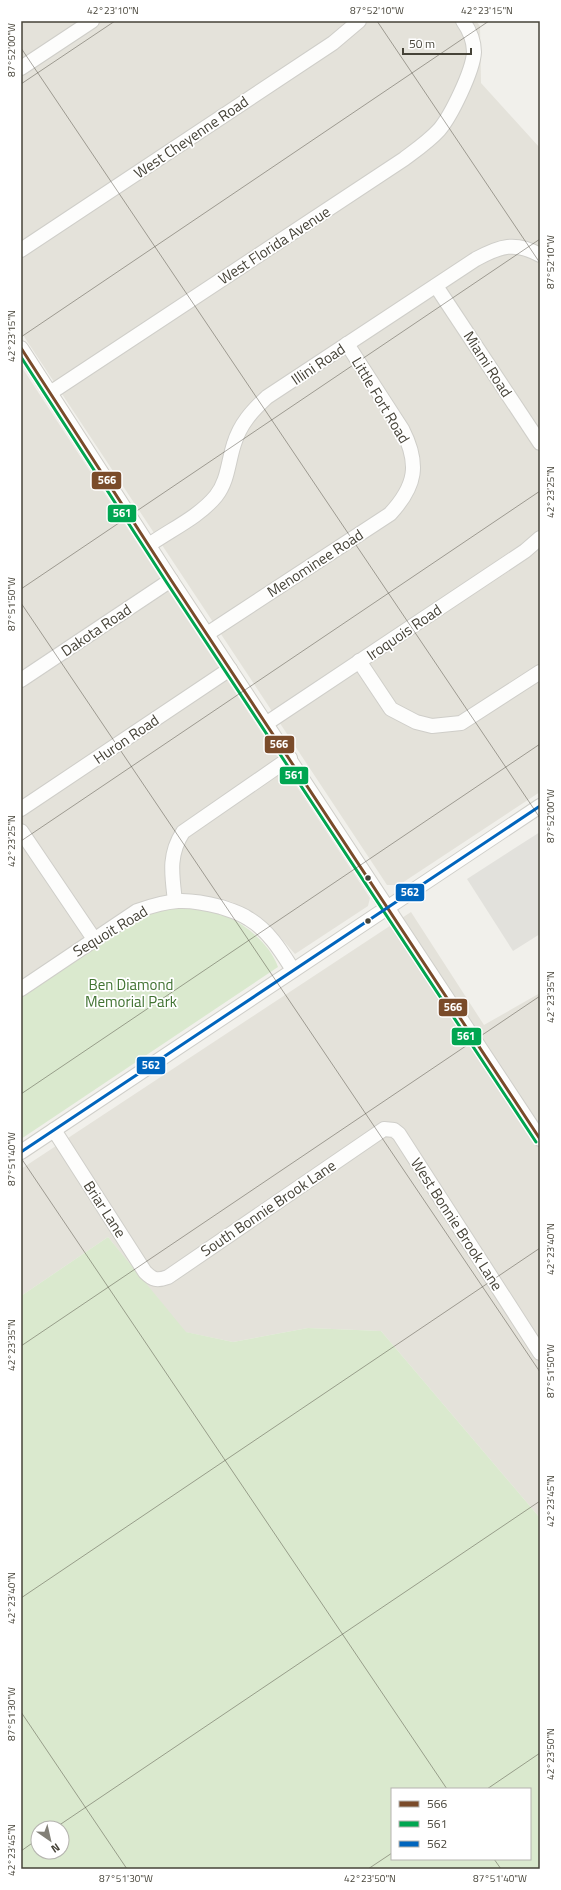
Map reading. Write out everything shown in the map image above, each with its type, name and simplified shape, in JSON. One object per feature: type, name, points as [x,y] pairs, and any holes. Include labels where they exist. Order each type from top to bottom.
[{"type":"street","points":[[21,68],[92,21]]},
{"type":"street","name":"West Cheyenne Road","points":[[21,250],[333,43],[359,21]]},
{"type":"street","name":"West Florida Avenue","points":[[50,392],[419,148],[439,130],[452,112],[470,70],[474,53],[473,39],[463,21]]},
{"type":"street","name":"Illini Road","points":[[149,545],[197,513],[216,496],[225,480],[240,426],[254,409],[267,397],[476,259],[503,247],[514,246],[525,248],[540,255]]},
{"type":"street","name":"Miami Road","points":[[436,286],[540,443]]},
{"type":"street","name":"Little Fort Road","points":[[347,344],[402,429],[409,443],[413,463],[411,482]]},
{"type":"street","points":[[21,348],[171,580],[267,723],[540,1139]]},
{"type":"street","name":"Menominee Road","points":[[207,634],[390,514],[403,499],[411,482]]},
{"type":"street","name":"Iroquois Road","points":[[267,723],[525,551],[540,538]]},
{"type":"street","name":"Dakota Road","points":[[21,680],[171,580]]},
{"type":"street","points":[[359,661],[391,709],[416,722],[432,726],[461,723],[540,672]]},
{"type":"street","name":"Huron Road","points":[[21,809],[230,669]]},
{"type":"street","points":[[175,901],[172,868],[173,856],[175,844],[183,832],[290,758]]},
{"type":"street","points":[[21,1152],[540,806]]},
{"type":"street","points":[[21,831],[94,939]]},
{"type":"street","name":"Sequoit Road","points":[[21,989],[137,911],[158,904],[188,900],[232,910],[249,918],[278,946],[293,970]]},
{"type":"street","name":"West Bonnie Brook Lane","points":[[376,1134],[388,1128],[399,1134],[540,1353]]},
{"type":"street","name":"Briar Lane","points":[[54,1130],[145,1272],[151,1279],[161,1280]]},
{"type":"street","name":"South Bonnie Brook Lane","points":[[161,1280],[174,1273],[376,1134]]},
{"type":"shaded area","points":[[21,21],[476,21],[480,26],[481,83],[540,148],[540,792],[399,885],[387,885],[21,332]]},
{"type":"shaded area","points":[[21,366],[370,898],[368,906],[295,954],[280,937],[232,902],[210,897],[155,899],[21,981]]},
{"type":"shaded area","points":[[540,832],[540,934],[513,951],[467,879]]},
{"type":"shaded area","points":[[411,912],[484,1025],[540,993],[540,1518],[381,1331],[308,1328],[233,1342],[185,1332],[108,1237],[21,1296],[21,1169]]},
{"type":"green space","name":"Ben Diamond Memorial Park","points":[[188,906],[219,913],[236,921],[251,931],[270,952],[278,967],[21,1139],[21,994],[140,915],[164,908]]},
{"type":"green space","points":[[108,1237],[186,1332],[233,1342],[308,1328],[381,1331],[540,1518],[540,1869],[21,1869],[21,1296]]},
{"type":"transit line","name":"566","points":[[21,348],[171,580],[540,1139]]},
{"type":"transit line","name":"561","points":[[21,357],[167,583],[536,1142]]},
{"type":"transit line","name":"562","points":[[21,1152],[540,806]]}]
